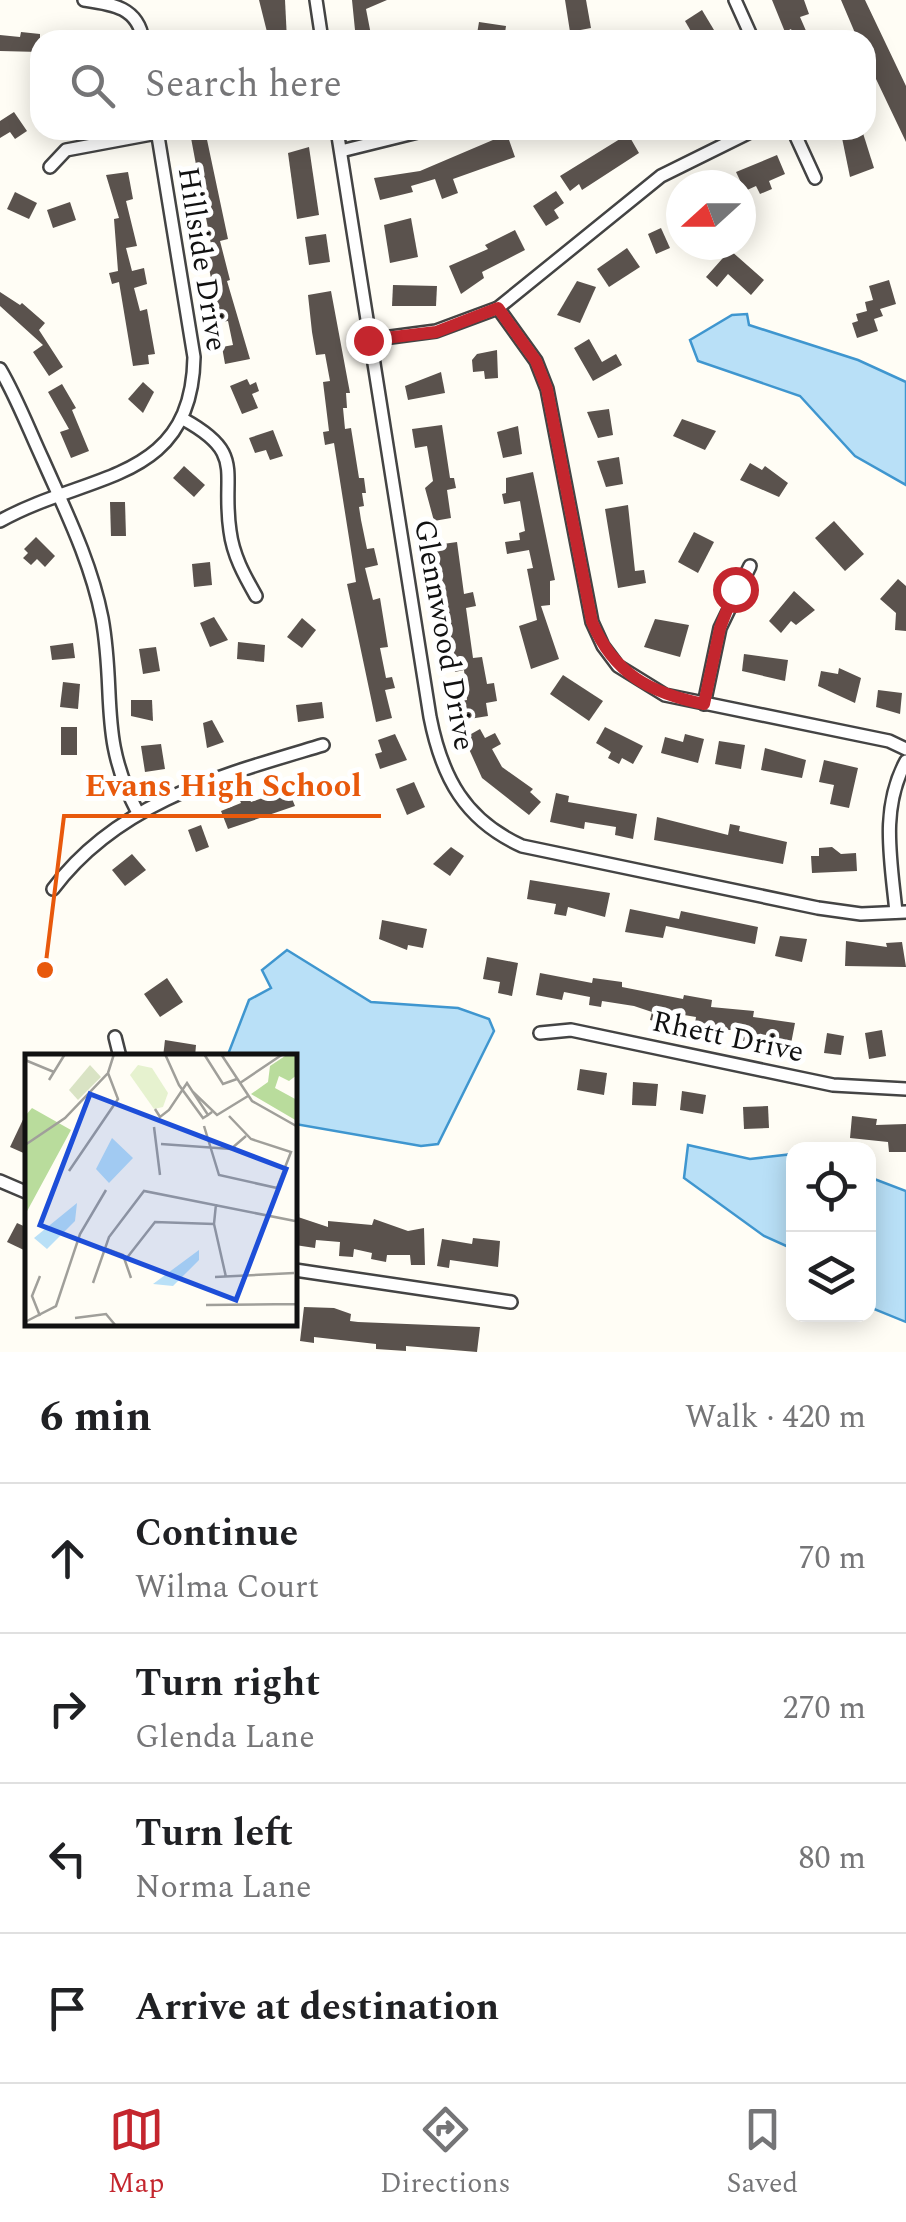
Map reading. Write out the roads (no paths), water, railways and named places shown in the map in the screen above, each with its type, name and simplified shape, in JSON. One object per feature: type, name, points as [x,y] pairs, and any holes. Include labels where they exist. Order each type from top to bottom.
[{"type":"street","points":[[84,0],[118,5],[133,15],[139,30]]},
{"type":"street","points":[[316,0],[320,30]]},
{"type":"street","points":[[735,0],[748,30]]},
{"type":"street","points":[[50,167],[66,150],[117,140]]},
{"type":"street","name":"Hillside Drive","points":[[0,521],[144,462],[173,439],[183,419],[194,390],[194,358],[158,140]]},
{"type":"street","name":"Glennwood Drive","points":[[338,140],[436,749],[446,779],[462,802],[481,822],[522,846],[818,908],[901,912]]},
{"type":"street","points":[[340,151],[385,140]]},
{"type":"street","points":[[368,340],[436,332],[498,308],[661,176],[734,140]]},
{"type":"street","points":[[798,140],[815,178]]},
{"type":"street","points":[[498,308],[536,361],[547,389],[592,622],[602,646],[639,683],[665,696],[890,741],[906,750]]},
{"type":"street","points":[[0,370],[96,588],[106,657],[110,739],[124,785],[138,813]]},
{"type":"street","points":[[183,419],[210,434],[228,458],[233,548],[256,596]]},
{"type":"street","points":[[704,704],[720,628],[750,566]]},
{"type":"street","points":[[54,889],[90,847],[138,813],[200,784],[323,745]]},
{"type":"street","points":[[901,912],[889,812],[894,785],[906,762]]},
{"type":"street","name":"Rhett Drive","points":[[540,1033],[571,1030],[833,1085],[906,1089]]},
{"type":"street","points":[[115,1037],[119,1054]]},
{"type":"street","points":[[0,1181],[25,1192]]},
{"type":"street","points":[[298,1270],[511,1302]]},
{"type":"water","points":[[747,314],[749,325],[858,360],[906,382],[906,485],[855,456],[800,396],[698,361],[690,340],[732,315]]},
{"type":"water","points":[[287,950],[371,1002],[458,1008],[489,1019],[494,1031],[438,1144],[421,1146],[298,1125],[298,1054],[228,1054],[249,1000],[271,988],[262,970]]},
{"type":"water","points":[[688,1145],[750,1159],[786,1155],[786,1246],[764,1236],[684,1178]]},
{"type":"water","points":[[876,1180],[906,1191],[906,1322],[876,1310]]},
{"type":"place","name":"Evans High School","points":[[45,970]]}]
